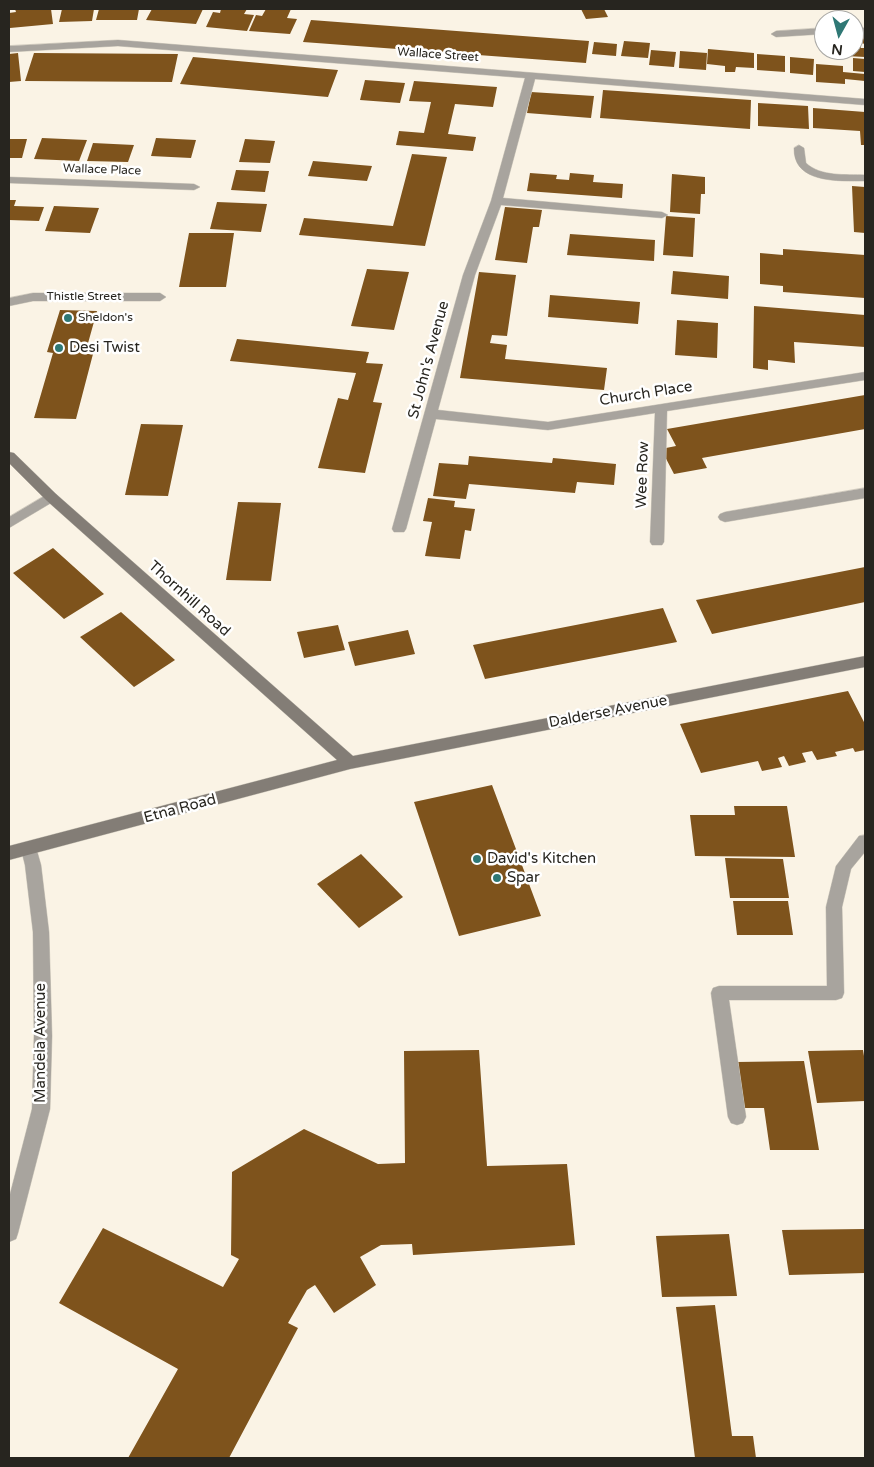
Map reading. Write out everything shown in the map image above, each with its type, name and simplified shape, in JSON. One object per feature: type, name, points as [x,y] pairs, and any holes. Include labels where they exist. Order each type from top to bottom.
[{"type":"street","points":[[776,34],[814,32]]},
{"type":"street","name":"Wallace Street","points":[[9,48],[118,43],[865,102]]},
{"type":"street","name":"St John's Avenue","points":[[399,529],[469,276],[497,201],[531,75]]},
{"type":"street","points":[[799,148],[799,159],[804,166],[815,172],[865,178]]},
{"type":"street","name":"Wallace Place","points":[[9,180],[194,187]]},
{"type":"street","points":[[497,201],[662,215]]},
{"type":"street","name":"Thistle Street","points":[[9,302],[33,297],[160,297]]},
{"type":"street","name":"Church Place","points":[[431,414],[548,426],[865,376]]},
{"type":"street","name":"Wee Row","points":[[657,542],[662,408]]},
{"type":"street","name":"Thornhill Road","points":[[9,456],[51,497],[350,763]]},
{"type":"street","points":[[725,517],[865,494]]},
{"type":"street","points":[[9,523],[51,497]]},
{"type":"street","name":"Dalderse Avenue","points":[[350,763],[865,662]]},
{"type":"street","name":"Etna Road","points":[[9,853],[350,763]]},
{"type":"street","points":[[737,1117],[719,994],[836,992],[834,907],[844,866],[865,842]]},
{"type":"street","name":"Mandela Avenue","points":[[9,1233],[41,1109],[43,1036],[41,932],[33,865],[29,849]]},
{"type":"building","points":[[15,9],[51,9],[53,24],[10,28],[9,13],[16,12]]},
{"type":"building","points":[[62,9],[94,9],[92,21],[59,22]]},
{"type":"building","points":[[99,9],[139,9],[137,20],[96,20]]},
{"type":"building","points":[[152,9],[203,9],[196,24],[146,20]]},
{"type":"building","points":[[221,9],[247,9],[244,14],[254,15],[247,31],[206,27],[213,12],[220,13]]},
{"type":"building","points":[[266,9],[291,9],[287,18],[297,19],[290,34],[249,31],[256,15],[262,16]]},
{"type":"building","points":[[581,9],[604,9],[608,17],[586,19]]},
{"type":"building","points":[[311,20],[589,41],[586,63],[303,42]]},
{"type":"building","points":[[624,41],[650,43],[648,58],[621,56]]},
{"type":"building","points":[[594,42],[617,44],[616,56],[592,54]]},
{"type":"building","points":[[708,49],[754,53],[754,68],[736,67],[735,72],[725,72],[725,66],[707,64]]},
{"type":"building","points":[[651,50],[676,52],[674,67],[649,65]]},
{"type":"building","points":[[680,51],[707,53],[706,70],[679,68]]},
{"type":"building","points":[[18,53],[21,81],[9,82],[9,54]]},
{"type":"building","points":[[34,53],[178,54],[172,82],[25,81]]},
{"type":"building","points":[[757,54],[785,56],[785,72],[757,70]]},
{"type":"building","points":[[193,57],[338,70],[328,97],[180,84]]},
{"type":"building","points":[[790,57],[814,59],[813,75],[790,73]]},
{"type":"building","points":[[865,59],[865,72],[853,71],[853,60]]},
{"type":"building","points":[[816,64],[843,66],[843,72],[865,74],[865,81],[845,79],[845,84],[816,82]]},
{"type":"building","points":[[365,80],[405,83],[400,103],[360,100]]},
{"type":"building","points":[[414,81],[497,87],[493,107],[455,104],[448,134],[476,137],[473,151],[396,145],[399,131],[424,133],[431,102],[409,101]]},
{"type":"building","points":[[603,90],[751,100],[750,129],[600,118]]},
{"type":"building","points":[[531,92],[594,96],[591,118],[527,113]]},
{"type":"building","points":[[758,103],[808,106],[809,129],[758,126]]},
{"type":"building","points":[[813,108],[865,112],[865,145],[861,145],[860,131],[813,128]]},
{"type":"building","points":[[42,138],[87,140],[79,161],[34,159]]},
{"type":"building","points":[[156,138],[196,140],[191,158],[151,156]]},
{"type":"building","points":[[9,139],[27,139],[22,158],[9,158]]},
{"type":"building","points":[[245,139],[275,141],[270,163],[239,162]]},
{"type":"building","points":[[93,143],[134,145],[128,162],[87,161]]},
{"type":"building","points":[[412,154],[447,157],[425,246],[299,235],[304,218],[393,226]]},
{"type":"building","points":[[313,161],[372,166],[367,181],[308,176]]},
{"type":"building","points":[[236,170],[269,171],[265,192],[231,190]]},
{"type":"building","points":[[530,173],[557,175],[556,179],[569,180],[570,173],[594,175],[593,182],[623,184],[622,198],[527,191]]},
{"type":"building","points":[[672,174],[705,177],[705,194],[701,194],[700,214],[670,212]]},
{"type":"building","points":[[852,186],[865,187],[865,233],[854,232]]},
{"type":"building","points":[[9,200],[16,200],[14,206],[44,207],[39,221],[9,220]]},
{"type":"building","points":[[217,202],[267,204],[261,232],[210,229]]},
{"type":"building","points":[[54,206],[99,208],[90,233],[45,231]]},
{"type":"building","points":[[505,207],[542,210],[539,227],[533,227],[527,263],[495,260]]},
{"type":"building","points":[[666,216],[695,218],[693,257],[663,255]]},
{"type":"building","points":[[189,233],[234,233],[226,287],[179,287]]},
{"type":"building","points":[[570,234],[655,240],[654,261],[567,255]]},
{"type":"building","points":[[783,249],[865,255],[865,298],[783,292],[783,286],[760,284],[760,253],[783,255]]},
{"type":"building","points":[[367,269],[409,272],[394,330],[351,326]]},
{"type":"building","points":[[673,271],[729,276],[728,299],[671,294]]},
{"type":"building","points":[[479,272],[516,275],[507,336],[492,335],[490,343],[507,345],[505,359],[607,368],[604,390],[460,378]]},
{"type":"building","points":[[550,295],[640,302],[638,324],[548,317]]},
{"type":"building","points":[[754,306],[865,315],[865,347],[794,342],[795,363],[768,360],[768,370],[753,368]]},
{"type":"building","points":[[60,310],[97,311],[85,354],[93,354],[76,419],[34,418],[53,353],[47,352]]},
{"type":"building","points":[[677,320],[718,323],[717,358],[675,355]]},
{"type":"building","points":[[237,339],[369,352],[366,363],[383,364],[373,402],[382,403],[365,473],[318,468],[338,398],[348,400],[356,373],[230,361]]},
{"type":"building","points":[[865,395],[865,429],[702,458],[707,468],[674,474],[661,449],[676,446],[667,429]]},
{"type":"building","points":[[141,424],[183,425],[168,496],[125,495]]},
{"type":"building","points":[[469,456],[552,463],[553,458],[616,464],[614,485],[577,482],[575,493],[469,484],[466,499],[433,496],[439,463],[468,465]]},
{"type":"building","points":[[428,498],[455,501],[454,507],[475,509],[471,531],[465,530],[460,559],[425,556],[432,522],[423,521]]},
{"type":"building","points":[[238,502],[281,503],[271,581],[226,580]]},
{"type":"building","points":[[53,548],[104,594],[64,619],[13,573]]},
{"type":"building","points":[[865,567],[865,602],[712,634],[696,600]]},
{"type":"building","points":[[663,608],[677,642],[485,679],[473,645]]},
{"type":"building","points":[[121,612],[175,660],[134,687],[80,637]]},
{"type":"building","points":[[338,625],[345,650],[304,658],[297,632]]},
{"type":"building","points":[[408,630],[415,654],[355,666],[348,642]]},
{"type":"building","points":[[848,691],[865,724],[865,750],[855,752],[853,748],[835,752],[837,756],[817,760],[812,751],[802,753],[806,762],[789,766],[784,756],[778,758],[782,767],[762,771],[758,761],[701,773],[680,724]]},
{"type":"building","name":"David's Kitchen","points":[[492,785],[541,916],[459,936],[414,802]]},
{"type":"building","points":[[734,806],[787,806],[795,857],[695,856],[690,815],[735,815]]},
{"type":"building","points":[[361,854],[403,897],[359,928],[317,884]]},
{"type":"building","points":[[725,858],[783,859],[789,898],[730,898]]},
{"type":"building","points":[[733,901],[788,901],[793,935],[737,935]]},
{"type":"building","points":[[479,1050],[487,1166],[567,1164],[575,1245],[413,1255],[412,1244],[381,1245],[360,1257],[376,1285],[334,1313],[315,1285],[307,1290],[288,1323],[298,1328],[229,1458],[128,1458],[178,1369],[59,1303],[103,1228],[223,1287],[239,1259],[231,1255],[232,1172],[304,1129],[378,1164],[405,1163],[404,1051]]},
{"type":"building","points":[[863,1050],[865,1062],[865,1101],[817,1103],[808,1051]]},
{"type":"building","points":[[804,1061],[819,1150],[770,1150],[764,1108],[744,1108],[737,1062]]},
{"type":"building","points":[[865,1229],[865,1273],[789,1275],[782,1230]]},
{"type":"building","points":[[729,1234],[737,1296],[662,1297],[656,1236]]},
{"type":"building","points":[[715,1305],[732,1436],[753,1436],[756,1458],[695,1458],[676,1307]]},
{"type":"place","name":"Sheldon's","points":[[68,318]]},
{"type":"place","name":"Desi Twist","points":[[59,348]]},
{"type":"place","name":"David's Kitchen","points":[[477,859]]},
{"type":"place","name":"Spar","points":[[497,878]]}]
